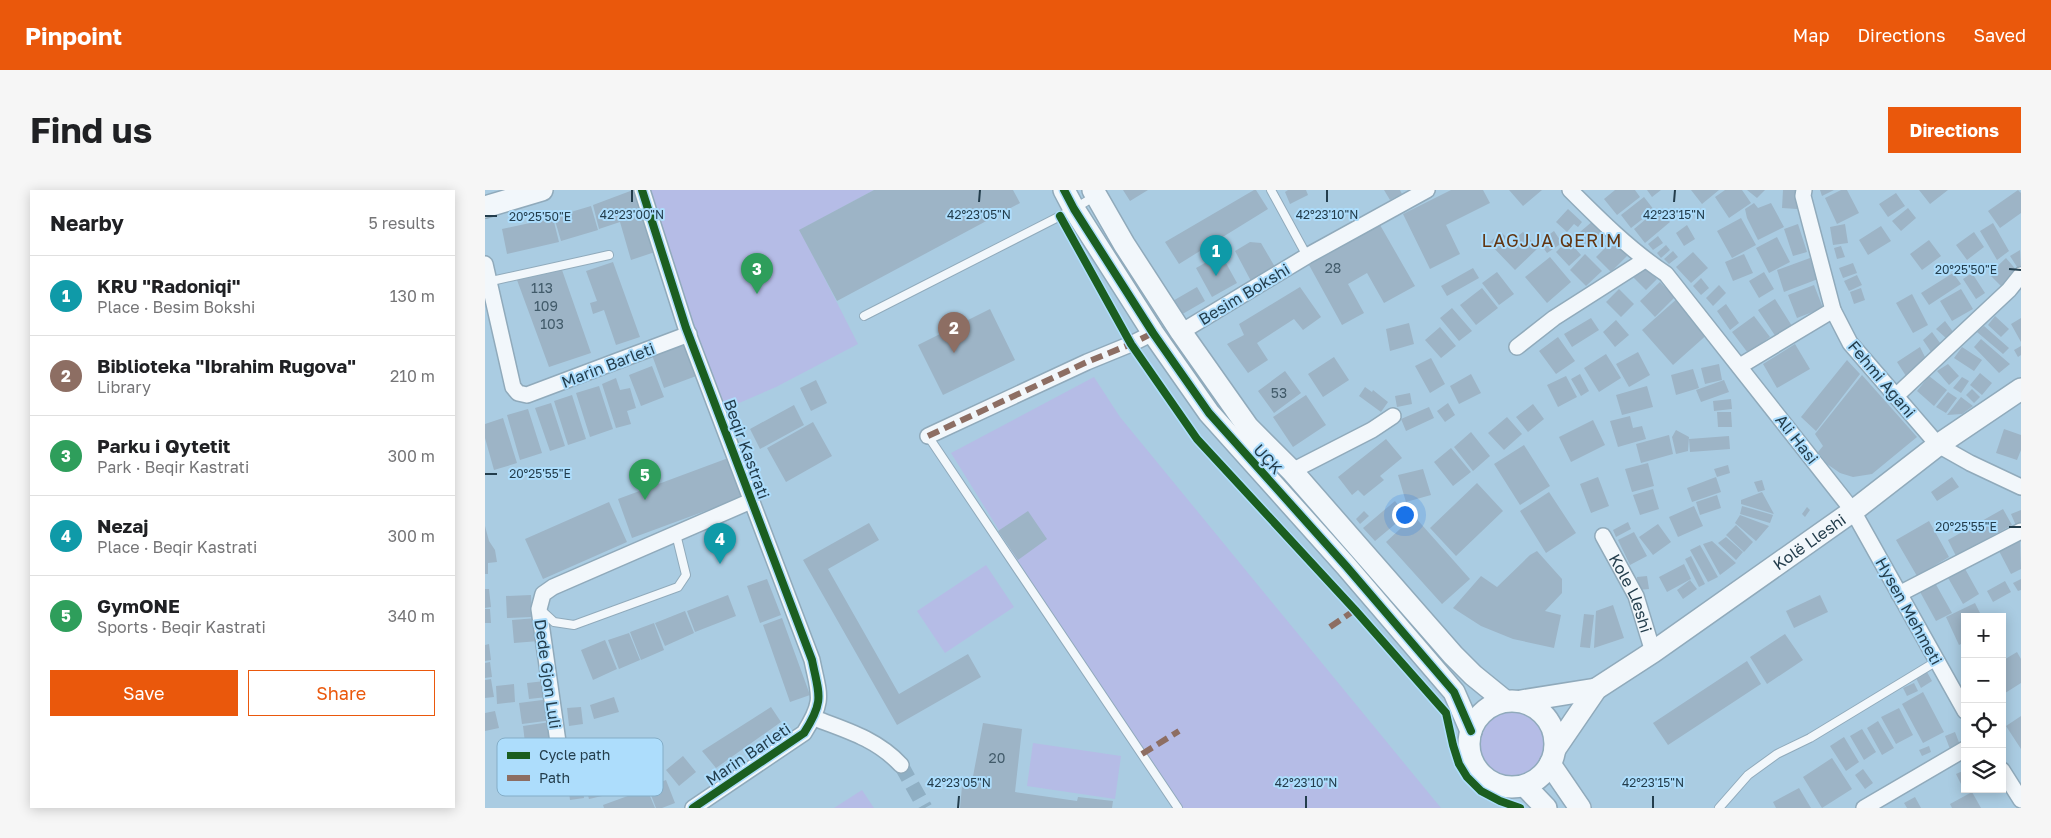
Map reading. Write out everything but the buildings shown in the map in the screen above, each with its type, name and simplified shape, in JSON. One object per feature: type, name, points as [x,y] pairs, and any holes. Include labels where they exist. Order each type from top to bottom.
[{"type":"street","points":[[485,207],[542,190]]},
{"type":"street","name":"Beqir Kastrati","points":[[642,190],[689,334],[812,660],[820,702],[814,718]]},
{"type":"street","name":"UÇK","points":[[1064,190],[1153,334],[1209,413],[1346,566],[1454,692],[1471,731],[1469,747],[1473,762],[1482,775],[1495,784],[1511,787],[1525,786]]},
{"type":"street","name":"Besim Bokshi","points":[[1181,332],[1307,256],[1427,190]]},
{"type":"street","name":"Ali Hasi","points":[[1569,190],[1614,234],[1645,260],[1666,274],[1741,366],[1853,511]]},
{"type":"street","name":"Fehmi Agani","points":[[1804,190],[1803,196],[1833,310],[1850,343],[1938,446],[2021,487]]},
{"type":"street","name":"UÇK","points":[[1094,193],[1181,332],[1248,427],[1291,471],[1453,655],[1473,674],[1513,701],[1536,708],[1547,719],[1554,733],[1553,757],[1580,808]]},
{"type":"street","points":[[1517,346],[1554,318],[1645,260]]},
{"type":"street","points":[[485,264],[487,282]]},
{"type":"street","points":[[1896,396],[2009,290],[2021,275]]},
{"type":"street","name":"Marin Barleti","points":[[487,282],[513,387],[518,392],[527,395],[689,334]]},
{"type":"street","points":[[1741,366],[1833,310]]},
{"type":"street","points":[[928,436],[1087,362],[1153,334]]},
{"type":"street","name":"Kolë Lleshi","points":[[1596,689],[1653,652],[1853,511],[1938,446],[2021,389]]},
{"type":"street","name":"UÇK","points":[[1291,471],[1372,430],[1393,416]]},
{"type":"street","name":"Beqir Kastrati","points":[[541,601],[553,587],[751,501]]},
{"type":"street","name":"Hysen Mehmeti","points":[[1853,511],[1961,705]]},
{"type":"street","points":[[1899,594],[2021,531]]},
{"type":"street","name":"Kole Lleshi","points":[[1603,536],[1636,596],[1653,652]]},
{"type":"street","name":"Dede Gjon Luli","points":[[541,601],[558,738]]},
{"type":"street","points":[[1471,731],[1478,717],[1491,706],[1596,689]]},
{"type":"street","points":[[1546,808],[1525,786],[1541,777],[1596,689]]},
{"type":"street","points":[[814,718],[861,735],[890,753],[901,765]]},
{"type":"street","name":"Marin Barleti","points":[[693,808],[804,733],[814,718]]},
{"type":"street","points":[[1864,808],[1961,751]]},
{"type":"street","points":[[2006,776],[2021,800]]},
{"type":"lane","name":"Besim Bokshi","points":[[1271,190],[1307,256]]},
{"type":"lane","points":[[864,316],[1074,209],[1094,193]]},
{"type":"lane","points":[[487,282],[609,255]]},
{"type":"lane","points":[[928,436],[1177,808]]},
{"type":"lane","points":[[541,601],[554,622],[574,625],[678,587],[686,575],[676,534]]},
{"type":"lane","points":[[1719,808],[1748,775],[1777,754],[1809,738],[1937,661]]},
{"type":"shaded area","points":[[647,190],[874,190],[800,230],[858,344],[776,387],[723,410],[678,287]]},
{"type":"shaded area","points":[[1094,377],[1120,417],[1441,808],[1180,808],[1038,593],[951,453]]},
{"type":"shaded area","points":[[986,565],[1014,607],[945,653],[917,611]]},
{"type":"shaded area","points":[[1512,712],[1525,715],[1535,722],[1542,732],[1545,745],[1542,758],[1535,768],[1525,775],[1512,778],[1499,775],[1489,768],[1482,758],[1479,745],[1482,732],[1489,722],[1499,715]]},
{"type":"shaded area","points":[[1033,743],[1121,756],[1115,799],[1027,786]]},
{"type":"shaded area","points":[[862,790],[874,808],[834,808]]},
{"type":"tunnel","points":[[901,765],[925,808]]},
{"type":"marked path","points":[[928,436],[1153,333]]},
{"type":"marked path","points":[[1330,627],[1355,610]]},
{"type":"marked path","points":[[1142,754],[1179,731]]},
{"type":"cycle path","points":[[642,190],[686,328],[812,660],[818,690],[818,705],[804,733],[693,808]]},
{"type":"cycle path","points":[[1064,190],[1074,209],[1153,333],[1209,413],[1346,566],[1454,692],[1471,731]]},
{"type":"cycle path","points":[[1060,216],[1131,344],[1197,439],[1355,610],[1446,713],[1459,764],[1467,777],[1481,791],[1500,801],[1520,808]]},
{"type":"place","name":"KRU \"Radoniqi\"","points":[[1216,276]]},
{"type":"place","name":"Parku i Qytetit","points":[[757,294]]},
{"type":"place","name":"Biblioteka \"Ibrahim Rugova\"","points":[[954,353]]},
{"type":"place","name":"GymONE","points":[[645,500]]},
{"type":"place","name":"Nezaj","points":[[720,564]]},
{"type":"district","name":"LAGJJA QERIM","points":[[1552,240]]}]
